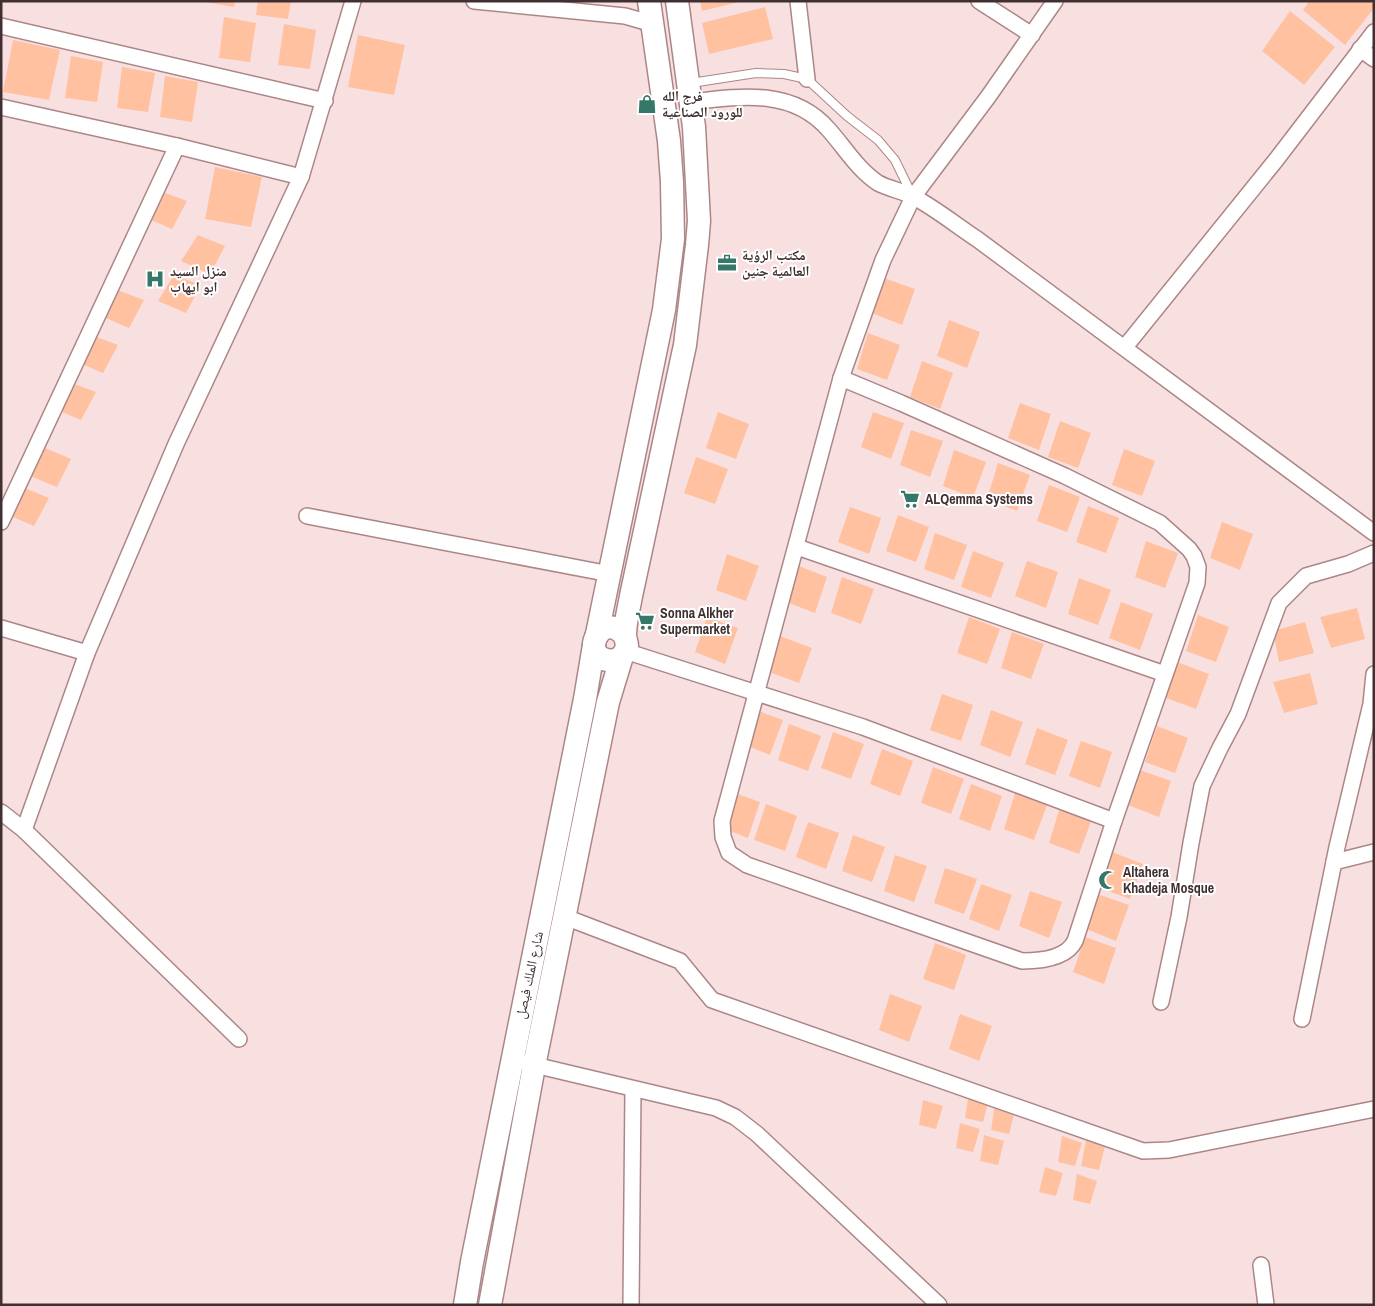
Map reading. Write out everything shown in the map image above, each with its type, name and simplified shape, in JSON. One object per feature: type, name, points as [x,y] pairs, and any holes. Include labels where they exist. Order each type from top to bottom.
[{"type":"main road","name":"شارع الملك فيصل","points":[[465,1305],[595,639],[664,310],[673,239],[672,182],[669,141],[649,1]]},
{"type":"main road","name":"شارع الملك فيصل","points":[[490,1305],[534,1066],[608,702],[624,648],[631,596],[685,345],[694,284],[699,221],[690,92],[678,12]]},
{"type":"main road","points":[[653,24],[657,32],[670,36],[677,30],[678,12]]},
{"type":"main road","points":[[595,639],[598,655],[602,658],[613,661],[624,648]]},
{"type":"street","points":[[24,830],[87,652],[176,444],[302,177],[353,1]]},
{"type":"street","points":[[474,1],[625,16],[653,24]]},
{"type":"street","points":[[798,1],[807,79]]},
{"type":"street","points":[[979,1],[1032,35]]},
{"type":"street","points":[[841,378],[1056,472],[1165,526],[1191,552],[1197,562],[1197,583],[1073,944],[1065,952],[1039,961],[1022,961],[747,865],[729,853],[723,837],[722,821],[841,378],[883,260],[913,197],[988,97],[1055,1]]},
{"type":"street","points":[[1,26],[325,101]]},
{"type":"street","points":[[1125,347],[1276,160],[1374,32]]},
{"type":"street","points":[[1360,49],[1374,59]]},
{"type":"street","points":[[690,92],[765,97],[787,101],[810,112],[828,128],[863,170],[879,183],[913,197],[977,239],[1374,533]]},
{"type":"street","points":[[1,107],[176,146],[302,177]]},
{"type":"street","points":[[1,522],[176,146]]},
{"type":"street","points":[[307,516],[610,574]]},
{"type":"street","points":[[797,547],[1165,674]]},
{"type":"street","points":[[1161,1002],[1179,917],[1202,786],[1238,714],[1279,603],[1306,576],[1348,564],[1374,553]]},
{"type":"street","points":[[1,628],[87,652]]},
{"type":"street","points":[[624,648],[863,727],[1114,821]]},
{"type":"street","points":[[1302,1019],[1334,862],[1371,704],[1374,674]]},
{"type":"street","points":[[1,812],[24,830],[239,1040]]},
{"type":"street","points":[[1334,862],[1374,852]]},
{"type":"street","points":[[565,917],[680,961],[712,1000],[1143,1151],[1169,1150],[1374,1109]]},
{"type":"street","points":[[512,1059],[534,1066],[716,1108],[735,1117],[764,1141],[939,1305]]},
{"type":"street","points":[[631,1305],[633,1089]]},
{"type":"street","points":[[1261,1265],[1266,1305]]},
{"type":"lane","points":[[690,92],[756,73],[784,74],[807,79],[847,116],[878,140],[895,160],[913,197]]},
{"type":"building","points":[[200,1],[235,1],[234,7]]},
{"type":"building","points":[[258,1],[291,1],[288,19],[256,15]]},
{"type":"building","points":[[700,1],[739,1],[739,2],[702,11]]},
{"type":"building","points":[[1309,1],[1369,1],[1374,5],[1374,8],[1345,45],[1303,10]]},
{"type":"building","points":[[765,7],[773,39],[709,54],[702,23]]},
{"type":"building","points":[[1290,11],[1335,47],[1304,85],[1262,51]]},
{"type":"building","points":[[224,17],[256,23],[250,62],[219,58]]},
{"type":"building","points":[[284,24],[316,30],[310,69],[278,65]]},
{"type":"building","points":[[358,35],[405,45],[394,95],[348,87]]},
{"type":"building","points":[[13,40],[60,50],[49,100],[3,92]]},
{"type":"building","points":[[71,56],[103,62],[97,102],[65,98]]},
{"type":"building","points":[[122,67],[155,73],[148,112],[117,108]]},
{"type":"building","points":[[165,76],[198,82],[192,122],[160,117]]},
{"type":"building","points":[[215,167],[262,177],[251,227],[205,219]]},
{"type":"building","points":[[160,191],[187,201],[172,229],[144,217]]},
{"type":"building","points":[[198,235],[225,246],[210,274],[181,261]]},
{"type":"building","points":[[174,275],[201,285],[186,313],[158,301]]},
{"type":"building","points":[[884,278],[915,289],[902,325],[872,313]]},
{"type":"building","points":[[117,290],[144,300],[129,328],[101,316]]},
{"type":"building","points":[[949,320],[980,332],[967,368],[937,356]]},
{"type":"building","points":[[868,333],[900,345],[887,380],[857,369]]},
{"type":"building","points":[[91,335],[118,345],[103,373],[75,361]]},
{"type":"building","points":[[922,361],[953,373],[940,409],[910,397]]},
{"type":"building","points":[[69,382],[96,392],[81,420],[53,408]]},
{"type":"building","points":[[1020,403],[1051,414],[1039,450],[1008,438]]},
{"type":"building","points":[[718,412],[749,424],[736,459],[706,448]]},
{"type":"building","points":[[873,412],[904,423],[891,459],[861,447]]},
{"type":"building","points":[[1060,421],[1091,433],[1078,468],[1048,457]]},
{"type":"building","points":[[911,430],[943,441],[930,477],[900,465]]},
{"type":"building","points":[[45,448],[71,459],[57,487],[28,475]]},
{"type":"building","points":[[1124,449],[1155,461],[1142,496],[1112,485]]},
{"type":"building","points":[[954,450],[986,462],[973,498],[943,486]]},
{"type":"building","points":[[696,457],[728,469],[715,504],[684,493]]},
{"type":"building","points":[[998,463],[1030,475],[1017,511],[987,499]]},
{"type":"building","points":[[1049,485],[1080,497],[1067,532],[1037,521]]},
{"type":"building","points":[[22,487],[49,498],[34,526],[6,514]]},
{"type":"building","points":[[1088,506],[1119,518],[1106,553],[1076,542]]},
{"type":"building","points":[[850,507],[881,518],[869,554],[838,542]]},
{"type":"building","points":[[898,515],[929,527],[916,562],[886,551]]},
{"type":"building","points":[[1222,522],[1253,534],[1240,570],[1210,558]]},
{"type":"building","points":[[935,533],[967,545],[954,580],[924,569]]},
{"type":"building","points":[[1146,541],[1178,553],[1165,588],[1135,577]]},
{"type":"building","points":[[973,551],[1004,563],[991,598],[961,587]]},
{"type":"building","points":[[727,554],[759,566],[746,601],[716,590]]},
{"type":"building","points":[[1027,561],[1058,572],[1046,608],[1015,596]]},
{"type":"building","points":[[796,565],[827,577],[815,613],[784,601]]},
{"type":"building","points":[[842,577],[874,589],[861,624],[831,613]]},
{"type":"building","points":[[1079,578],[1111,590],[1098,625],[1068,614]]},
{"type":"building","points":[[1121,602],[1153,614],[1140,650],[1109,638]]},
{"type":"building","points":[[1357,608],[1365,639],[1331,648],[1320,617]]},
{"type":"building","points":[[1198,615],[1229,627],[1216,662],[1186,651]]},
{"type":"building","points":[[707,617],[738,628],[725,664],[695,652]]},
{"type":"building","points":[[969,617],[1000,629],[987,664],[957,653]]},
{"type":"building","points":[[1305,622],[1314,653],[1279,662],[1273,631]]},
{"type":"building","points":[[1012,632],[1044,644],[1031,679],[1001,668]]},
{"type":"building","points":[[780,636],[812,648],[799,683],[769,672]]},
{"type":"building","points":[[1177,662],[1209,674],[1196,709],[1166,698]]},
{"type":"building","points":[[1310,673],[1318,704],[1284,713],[1273,682]]},
{"type":"building","points":[[942,694],[973,705],[961,741],[930,730]]},
{"type":"building","points":[[751,708],[783,720],[770,755],[740,743]]},
{"type":"building","points":[[991,710],[1023,722],[1010,757],[980,745]]},
{"type":"building","points":[[789,724],[821,736],[808,771],[778,760]]},
{"type":"building","points":[[1157,726],[1188,738],[1175,773],[1145,762]]},
{"type":"building","points":[[1037,728],[1068,740],[1055,775],[1025,764]]},
{"type":"building","points":[[833,732],[864,744],[851,779],[821,768]]},
{"type":"building","points":[[1081,741],[1112,752],[1100,788],[1069,776]]},
{"type":"building","points":[[882,749],[913,761],[900,796],[870,784]]},
{"type":"building","points":[[933,767],[964,779],[951,814],[921,803]]},
{"type":"building","points":[[1140,770],[1171,781],[1159,817],[1128,805]]},
{"type":"building","points":[[971,784],[1002,796],[990,831],[959,819]]},
{"type":"building","points":[[729,791],[760,802],[748,838],[717,826]]},
{"type":"building","points":[[1015,793],[1047,805],[1034,840],[1004,829]]},
{"type":"building","points":[[766,804],[797,816],[785,851],[754,840]]},
{"type":"building","points":[[1060,807],[1092,819],[1079,854],[1049,843]]},
{"type":"building","points":[[808,822],[839,833],[826,869],[796,857]]},
{"type":"building","points":[[853,835],[885,847],[872,882],[842,871]]},
{"type":"building","points":[[1112,852],[1143,864],[1130,899],[1100,888]]},
{"type":"building","points":[[895,855],[927,866],[914,902],[884,891]]},
{"type":"building","points":[[945,868],[977,879],[964,914],[934,903]]},
{"type":"building","points":[[981,884],[1012,895],[999,931],[969,919]]},
{"type":"building","points":[[1030,891],[1062,902],[1049,938],[1019,926]]},
{"type":"building","points":[[1097,894],[1129,905],[1116,941],[1086,929]]},
{"type":"building","points":[[1085,937],[1116,948],[1104,984],[1073,972]]},
{"type":"building","points":[[935,943],[966,955],[954,990],[923,979]]},
{"type":"building","points":[[890,994],[922,1006],[909,1042],[879,1030]]},
{"type":"building","points":[[960,1014],[992,1026],[979,1061],[949,1049]]},
{"type":"building","points":[[969,1092],[989,1099],[983,1122],[965,1118]]},
{"type":"building","points":[[923,1100],[943,1106],[936,1129],[919,1125]]},
{"type":"building","points":[[995,1104],[1015,1111],[1009,1134],[991,1130]]},
{"type":"building","points":[[960,1123],[980,1129],[973,1152],[956,1148]]},
{"type":"building","points":[[984,1135],[1004,1141],[998,1165],[980,1161]]},
{"type":"building","points":[[1062,1136],[1082,1143],[1075,1166],[1058,1162]]},
{"type":"building","points":[[1086,1140],[1105,1146],[1099,1170],[1081,1166]]},
{"type":"building","points":[[1045,1167],[1063,1173],[1056,1196],[1039,1192]]},
{"type":"building","points":[[1077,1174],[1097,1181],[1090,1204],[1073,1200]]},
{"type":"place","name":"فرج الله للورود الصناعية","points":[[647,104]]},
{"type":"place","name":"مكتب الرؤية العالمية جنين","points":[[727,263]]},
{"type":"place","name":"منزل السيد ابو ايهاب","points":[[155,279]]},
{"type":"place","name":"ALQemma Systems","points":[[910,499]]},
{"type":"place","name":"Sonna Alkher Supermarket","points":[[645,621]]},
{"type":"place","name":"Altahera Khadeja Mosque","points":[[1108,880]]}]
